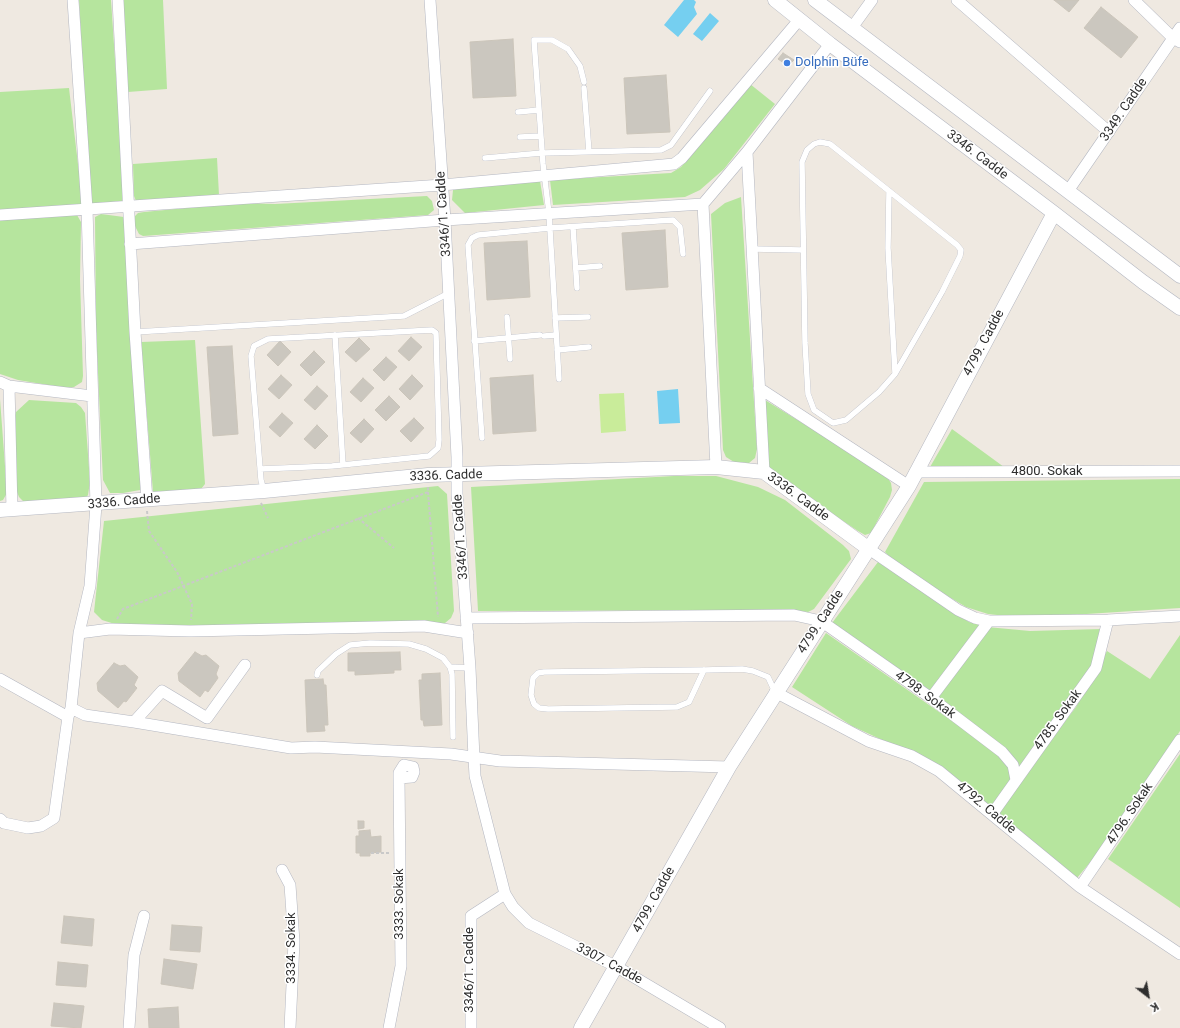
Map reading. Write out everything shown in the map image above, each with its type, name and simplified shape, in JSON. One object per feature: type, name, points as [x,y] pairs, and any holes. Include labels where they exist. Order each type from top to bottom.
[{"type":"street","points":[[0,819],[4,823],[28,828],[41,826],[54,818],[70,713],[79,633],[90,586],[96,505],[87,209],[73,0]]},
{"type":"street","points":[[118,0],[135,332],[147,500]]},
{"type":"street","name":"3346/1. Cadde","points":[[430,0],[450,293],[458,475],[475,776],[505,894],[471,916],[471,1028]]},
{"type":"street","name":"3346. Cadde","points":[[775,0],[830,44],[1054,212],[1143,282],[1180,308]]},
{"type":"street","name":"3346. Cadde","points":[[815,0],[851,29],[1180,276]]},
{"type":"street","points":[[851,29],[872,0]]},
{"type":"street","points":[[956,0],[1109,132]]},
{"type":"street","points":[[1134,0],[1177,40]]},
{"type":"street","points":[[0,215],[442,185],[544,174],[674,164],[682,158],[799,20]]},
{"type":"street","name":"3349. Cadde","points":[[1068,191],[1109,132],[1177,40],[1180,28]]},
{"type":"street","points":[[716,467],[703,204],[746,152],[830,44]]},
{"type":"street","points":[[746,152],[764,472]]},
{"type":"street","points":[[130,244],[445,220],[703,204]]},
{"type":"street","name":"4799. Cadde","points":[[581,1028],[617,967],[729,767],[775,692],[869,549],[908,486],[1054,212]]},
{"type":"street","points":[[6,510],[4,384],[92,396]]},
{"type":"street","points":[[759,388],[908,486]]},
{"type":"street","name":"3336. Cadde","points":[[6,510],[96,505],[428,475],[716,467],[764,472],[869,549]]},
{"type":"street","name":"4800. Sokak","points":[[915,472],[1180,471]]},
{"type":"street","points":[[869,549],[958,610],[975,618],[989,621],[1108,620],[1180,616]]},
{"type":"street","points":[[466,618],[794,615],[821,621]]},
{"type":"street","name":"4785. Sokak","points":[[992,813],[1096,668],[1108,620]]},
{"type":"street","name":"4798. Sokak","points":[[821,621],[931,698],[1009,758],[1013,765],[1016,780]]},
{"type":"street","points":[[931,698],[989,621]]},
{"type":"street","points":[[79,633],[110,629],[190,631],[424,626],[468,633]]},
{"type":"street","points":[[134,722],[162,691],[207,718],[245,665]]},
{"type":"street","points":[[0,679],[70,713],[291,748],[315,747],[451,754],[500,761],[729,767]]},
{"type":"street","name":"4792. Cadde","points":[[775,692],[868,741],[912,756],[939,771],[992,813],[1080,887],[1180,954]]},
{"type":"street","name":"4796. Sokak","points":[[1080,887],[1180,740]]},
{"type":"street","name":"3333. Sokak","points":[[388,1028],[401,966],[399,778]]},
{"type":"street","name":"3334. Sokak","points":[[282,870],[290,886],[294,942],[290,1028]]},
{"type":"street","name":"3307. Cadde","points":[[505,894],[513,907],[529,922],[617,967],[720,1028]]},
{"type":"street","points":[[129,1028],[134,955],[144,916]]},
{"type":"lane","points":[[559,379],[549,213],[542,153],[534,40],[552,40],[568,49],[577,60],[584,85],[588,152]]},
{"type":"lane","points":[[485,158],[542,153],[665,149],[673,142],[710,91]]},
{"type":"lane","points":[[518,112],[539,110]]},
{"type":"lane","points":[[520,138],[541,136]]},
{"type":"lane","points":[[820,142],[830,144],[889,191],[957,244],[961,250],[960,256],[942,292],[895,374],[879,392],[846,420],[833,423],[814,410],[808,394],[805,344],[802,162],[807,150],[814,144],[820,142]]},
{"type":"lane","points":[[889,191],[888,248],[895,374]]},
{"type":"lane","points":[[482,438],[474,341],[469,242],[478,235],[550,228],[674,220],[680,227],[682,254]]},
{"type":"lane","points":[[573,227],[577,288]]},
{"type":"lane","points":[[752,249],[803,250]]},
{"type":"lane","points":[[576,268],[600,266]]},
{"type":"lane","points":[[135,332],[404,316],[450,293]]},
{"type":"lane","points":[[555,318],[588,316]]},
{"type":"lane","points":[[507,317],[510,360]]},
{"type":"lane","points":[[260,469],[343,465],[429,456],[438,448],[436,333],[432,330],[268,339],[254,346],[251,356],[260,469],[260,491]]},
{"type":"lane","points":[[335,335],[343,465]]},
{"type":"lane","points":[[474,341],[556,335]]},
{"type":"lane","points":[[557,350],[590,347]]},
{"type":"lane","points":[[317,675],[318,671],[336,654],[350,645],[370,643],[409,644],[418,646],[443,658],[450,667],[452,674],[453,737]]},
{"type":"lane","points":[[450,667],[470,668]]},
{"type":"lane","points":[[704,670],[689,702],[676,707],[548,709],[538,708],[534,704],[531,695],[533,678],[538,673],[544,672],[704,670],[753,671],[768,677],[775,692]]},
{"type":"path","points":[[428,475],[438,628]]},
{"type":"path","points":[[260,491],[268,518]]},
{"type":"path","points":[[110,629],[123,609],[428,492]]},
{"type":"path","points":[[147,500],[149,531],[164,550],[184,585],[192,604],[190,631]]},
{"type":"path","points":[[358,518],[394,548]]},
{"type":"path","points":[[371,854],[400,853]]},
{"type":"green space","points":[[79,0],[111,0],[124,193],[122,201],[92,204],[90,199]]},
{"type":"green space","points":[[122,0],[163,0],[167,89],[128,92]]},
{"type":"green space","points":[[750,84],[775,104],[724,169],[700,190],[685,197],[553,205],[550,180],[671,173],[681,167]]},
{"type":"green space","points":[[69,88],[82,198],[81,205],[0,210],[0,92]]},
{"type":"green space","points":[[217,158],[219,195],[136,201],[134,196],[133,164]]},
{"type":"green space","points":[[540,181],[544,205],[465,213],[452,200],[453,190],[468,186]]},
{"type":"green space","points":[[427,196],[432,201],[434,210],[428,215],[143,236],[139,234],[134,224],[135,216],[138,213],[144,212],[239,203],[275,204]]},
{"type":"green space","points":[[741,197],[757,449],[755,458],[749,463],[734,462],[726,457],[723,450],[711,214],[725,203]]},
{"type":"green space","points":[[101,214],[124,217],[138,455],[142,485],[140,490],[123,493],[110,493],[103,480],[96,330],[95,217]]},
{"type":"green space","points":[[77,215],[81,222],[80,279],[82,382],[74,387],[66,388],[18,380],[0,374],[0,220]]},
{"type":"green space","points":[[195,340],[205,484],[201,489],[153,492],[141,342]]},
{"type":"green space","points":[[624,393],[626,431],[601,433],[599,394]]},
{"type":"green space","points":[[0,399],[7,493],[3,500],[0,501]]},
{"type":"green space","points":[[29,400],[76,403],[85,413],[90,482],[88,495],[86,498],[25,503],[19,497],[15,487],[13,422],[16,412]]},
{"type":"green space","points":[[765,400],[885,474],[891,483],[892,490],[890,497],[871,533],[865,535],[858,531],[771,473],[768,467]]},
{"type":"green space","points":[[952,429],[1004,467],[930,467]]},
{"type":"green space","points":[[674,476],[716,476],[758,487],[785,500],[843,545],[849,551],[851,559],[814,609],[808,612],[792,610],[478,611],[471,487]]},
{"type":"green space","points":[[1180,479],[1180,608],[1024,618],[988,614],[966,607],[899,567],[885,552],[924,482]]},
{"type":"green space","points":[[438,486],[447,494],[454,611],[451,618],[445,623],[220,626],[118,625],[102,620],[94,612],[104,521]]},
{"type":"green space","points":[[878,562],[969,622],[983,626],[930,693],[832,623]]},
{"type":"green space","points":[[987,627],[1030,631],[1102,629],[1093,663],[1019,771],[939,698],[938,692]]},
{"type":"green space","points":[[826,633],[1005,758],[1011,768],[1011,780],[990,809],[891,744],[852,726],[792,687]]},
{"type":"green space","points":[[1180,635],[1180,731],[1107,842],[1077,878],[996,813],[1076,707],[1107,651],[1150,679]]},
{"type":"green space","points":[[1180,754],[1180,908],[1108,859]]},
{"type":"water","points":[[684,0],[694,0],[696,2],[694,7],[697,14],[678,37],[664,25]]},
{"type":"water","points":[[710,13],[719,21],[702,41],[693,34]]},
{"type":"water","points":[[678,389],[680,423],[659,424],[657,391]]},
{"type":"building","points":[[1054,0],[1079,0],[1069,12]]},
{"type":"building","points":[[1101,7],[1138,37],[1121,58],[1084,28]]},
{"type":"building","points":[[513,39],[516,96],[473,98],[470,42]]},
{"type":"building","name":"Dolphin Büfe","points":[[783,53],[794,60],[788,66],[778,59]]},
{"type":"building","points":[[666,75],[670,132],[627,134],[624,78]]},
{"type":"building","points":[[665,230],[668,287],[626,290],[622,233]]},
{"type":"building","points":[[527,241],[530,297],[487,300],[484,243]]},
{"type":"building","points":[[411,337],[422,347],[409,361],[398,351]]},
{"type":"building","points":[[359,338],[370,349],[356,362],[345,352]]},
{"type":"building","points":[[280,341],[291,352],[278,366],[267,355]]},
{"type":"building","points":[[232,346],[238,434],[213,436],[207,347]]},
{"type":"building","points":[[314,351],[325,362],[311,376],[300,365]]},
{"type":"building","points":[[386,357],[397,367],[384,381],[373,370]]},
{"type":"building","points":[[281,375],[292,385],[279,399],[268,389]]},
{"type":"building","points":[[412,375],[423,386],[410,400],[399,389]]},
{"type":"building","points":[[533,375],[536,431],[493,434],[490,378]]},
{"type":"building","points":[[363,378],[374,388],[361,402],[350,392]]},
{"type":"building","points":[[317,386],[328,396],[315,410],[304,400]]},
{"type":"building","points":[[389,396],[400,407],[386,421],[375,410]]},
{"type":"building","points":[[282,413],[293,423],[280,437],[269,427]]},
{"type":"building","points":[[414,418],[424,428],[411,442],[400,431]]},
{"type":"building","points":[[364,419],[374,429],[361,443],[350,433]]},
{"type":"building","points":[[317,425],[328,436],[315,449],[304,439]]},
{"type":"building","points":[[195,652],[202,656],[206,655],[219,666],[216,674],[218,678],[208,692],[205,690],[200,697],[179,681],[178,673]]},
{"type":"building","points":[[400,652],[401,670],[394,670],[394,673],[355,675],[355,671],[348,671],[348,653]]},
{"type":"building","points":[[114,663],[120,666],[125,665],[138,677],[134,685],[137,688],[126,702],[124,701],[118,708],[98,691],[97,683]]},
{"type":"building","points":[[440,673],[442,725],[424,726],[423,720],[421,720],[419,680],[422,680],[422,674]]},
{"type":"building","points":[[323,679],[324,685],[326,685],[328,725],[324,725],[325,731],[307,732],[305,680]]},
{"type":"building","points":[[358,821],[364,821],[364,828],[358,829]]},
{"type":"building","points":[[370,830],[371,837],[381,836],[381,852],[370,853],[370,856],[360,856],[360,853],[356,853],[356,836],[359,836],[359,831]]},
{"type":"building","points":[[64,916],[94,919],[92,946],[61,943]]},
{"type":"building","points":[[172,925],[202,927],[200,952],[170,950]]},
{"type":"building","points":[[164,959],[197,964],[193,989],[161,984]]},
{"type":"building","points":[[58,962],[88,965],[86,987],[56,985]]},
{"type":"building","points":[[54,1003],[84,1006],[81,1028],[51,1026]]},
{"type":"building","points":[[178,1007],[179,1028],[149,1028],[148,1009]]},
{"type":"place","name":"Dolphin Büfe","points":[[787,63]]}]
